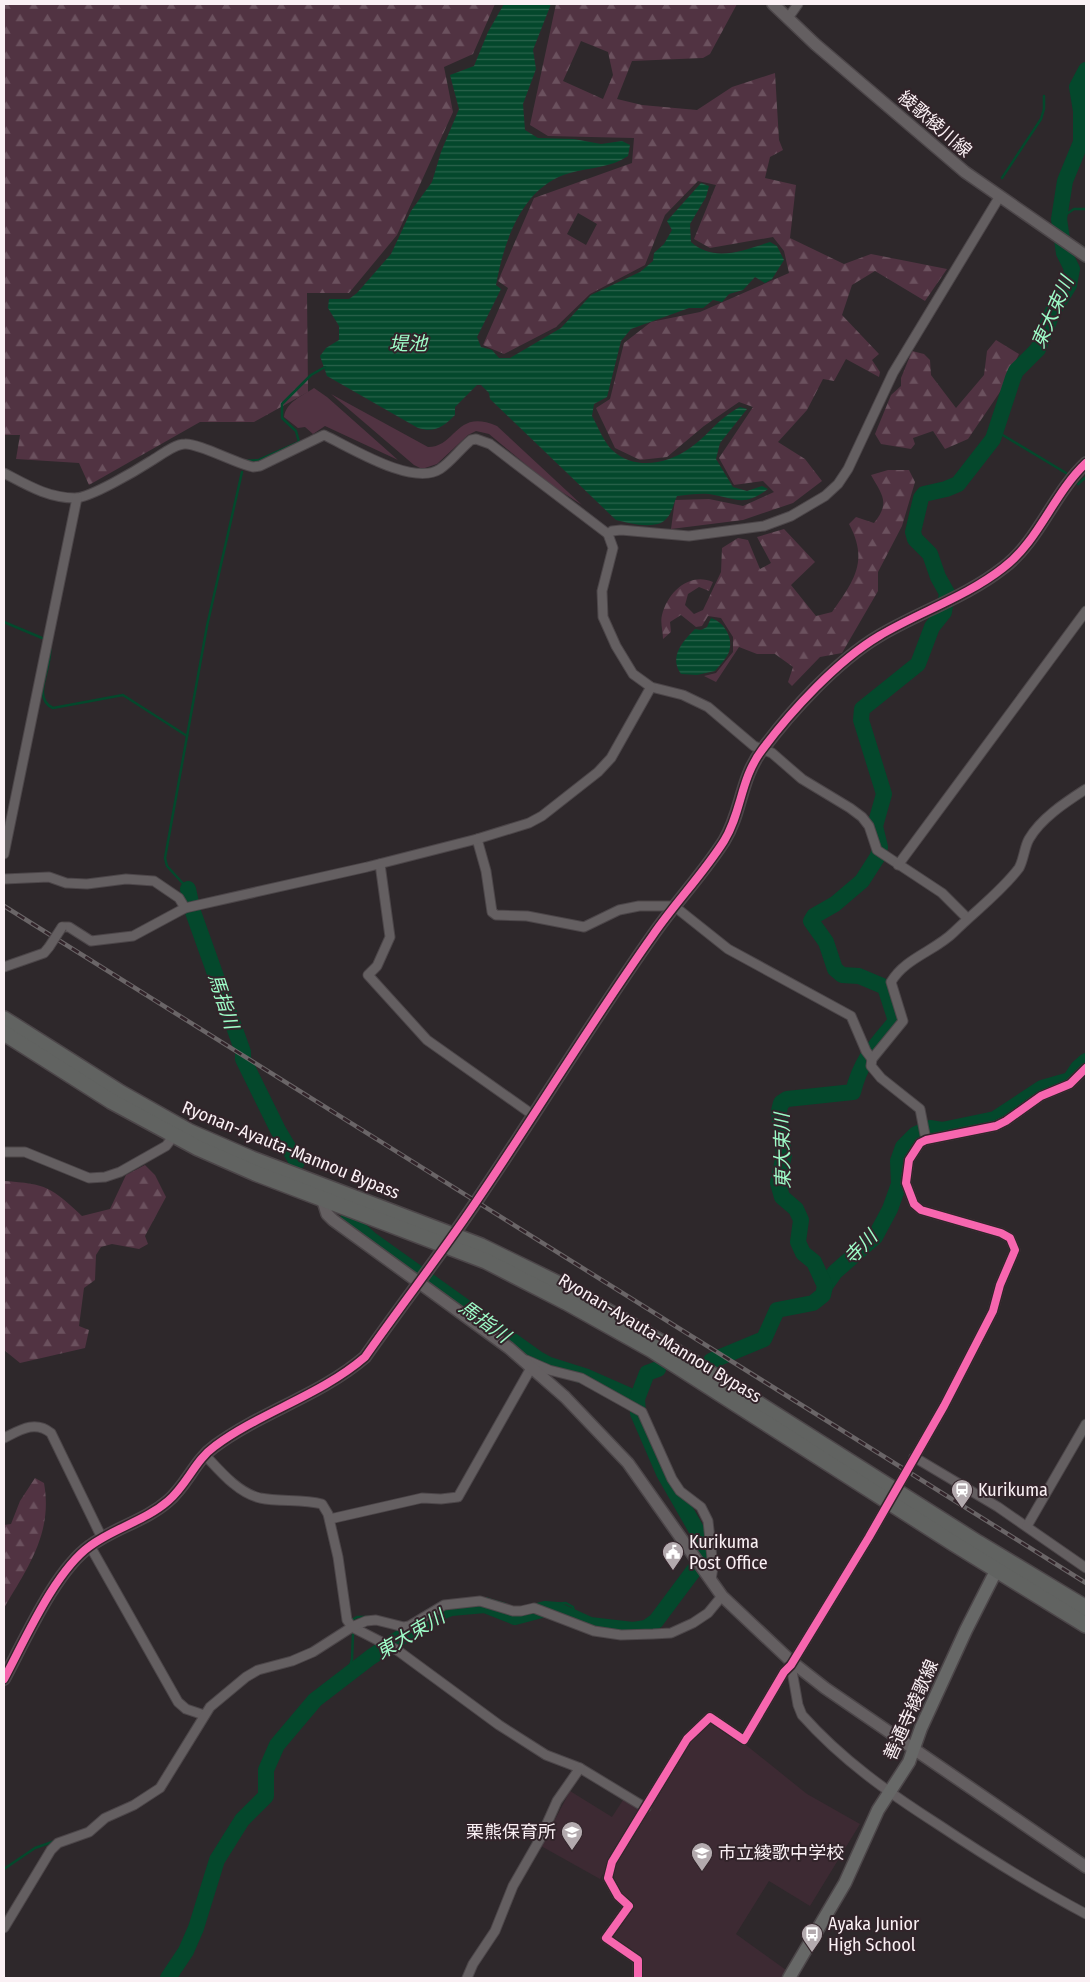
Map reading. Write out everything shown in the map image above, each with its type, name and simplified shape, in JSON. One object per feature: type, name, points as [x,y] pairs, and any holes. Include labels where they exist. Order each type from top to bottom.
[{"type":"highway","name":"Ryonan-Ayauta-Mannou Bypass","points":[[4,1019],[121,1093],[177,1132],[252,1159],[448,1240]]},
{"type":"highway","name":"Ryonan-Ayauta-Mannou Bypass","points":[[4,1033],[111,1101],[177,1132],[255,1173],[322,1198],[448,1240],[481,1246],[619,1317],[999,1564],[1086,1625]]},
{"type":"highway","name":"Ryonan-Ayauta-Mannou Bypass","points":[[999,1564],[1086,1608]]},
{"type":"main road","name":"善通寺綾歌線","points":[[789,1978],[845,1883],[878,1810],[909,1762],[962,1639],[999,1564]]},
{"type":"street","name":"綾歌綾川線","points":[[773,4],[815,44],[965,172],[1044,225],[1086,256]]},
{"type":"street","points":[[788,18],[798,4]]},
{"type":"street","points":[[608,534],[612,531],[621,530],[689,536],[764,526],[791,516],[824,496],[838,484],[848,469],[893,373],[1000,196]]},
{"type":"street","points":[[4,473],[36,490],[76,498],[126,477],[182,444],[193,443],[211,452],[253,467],[260,466],[324,435],[384,464],[406,472],[423,474],[440,469],[471,440],[476,439],[490,444],[608,534],[612,548],[602,592],[603,617],[616,646],[633,674],[651,687],[683,695],[708,707],[754,746],[772,753],[802,780],[862,817],[869,826],[879,852],[942,893],[967,918]]},
{"type":"street","points":[[4,1679],[60,1578],[73,1560],[102,1538],[159,1508],[178,1491],[214,1446],[353,1367],[364,1357],[448,1240],[649,941],[726,837],[734,820],[748,773],[762,750],[847,657],[881,634],[988,578],[1015,558],[1024,548],[1064,487],[1086,463]]},
{"type":"street","points":[[4,854],[76,498]]},
{"type":"street","points":[[898,865],[1086,611]]},
{"type":"street","points":[[4,967],[44,953],[62,927],[69,927],[91,942],[133,936],[190,907],[380,864],[515,828],[542,816],[598,772],[611,758],[651,687]]},
{"type":"street","points":[[869,1055],[903,1021],[891,985],[897,972],[943,942],[1000,888],[1019,867],[1026,845],[1034,831],[1067,801],[1086,789]]},
{"type":"street","points":[[477,839],[486,871],[492,912],[496,915],[527,916],[584,927],[619,910],[639,906],[674,906],[728,949],[821,1002],[851,1016],[869,1055],[871,1066],[881,1078],[920,1109],[925,1134],[915,1149],[906,1172],[909,1194],[914,1204],[932,1215],[1001,1233],[1010,1238],[1015,1250],[1000,1285],[993,1311],[944,1406],[792,1664],[784,1672],[744,1740],[710,1717],[687,1739],[612,1862],[608,1878],[618,1896],[629,1906],[606,1938],[638,1960],[638,1978]]},
{"type":"street","points":[[380,864],[390,937],[377,966],[368,975],[427,1040],[533,1115]]},
{"type":"street","points":[[4,879],[48,876],[66,883],[87,884],[126,878],[154,881],[190,907]]},
{"type":"street","points":[[925,1134],[996,1126],[1041,1096],[1070,1084],[1086,1068]]},
{"type":"street","points":[[4,1152],[25,1152],[89,1178],[105,1177],[120,1172],[166,1146],[177,1132]]},
{"type":"street","points":[[322,1198],[327,1214],[333,1220],[421,1278],[565,1397],[612,1444],[644,1483],[722,1596],[792,1664],[1086,1867]]},
{"type":"street","points":[[518,1357],[549,1370],[581,1378],[637,1407],[672,1480],[680,1491],[701,1507],[708,1521],[713,1567],[711,1580]]},
{"type":"street","points":[[330,1519],[422,1498],[442,1499],[458,1497],[531,1368]]},
{"type":"street","points":[[1027,1526],[1086,1424]]},
{"type":"street","points":[[4,1438],[25,1427],[44,1427],[51,1433],[58,1444],[74,1485],[102,1538]]},
{"type":"street","points":[[205,1455],[233,1483],[248,1493],[260,1498],[308,1501],[322,1504],[330,1519],[343,1584],[347,1620],[352,1627],[388,1646],[499,1725],[546,1755],[580,1768],[646,1808]]},
{"type":"street","points":[[914,1456],[1027,1526],[1086,1568]]},
{"type":"street","points":[[90,1546],[178,1702],[186,1709],[202,1714]]},
{"type":"street","points":[[4,1928],[51,1850],[58,1843],[82,1836],[106,1818],[153,1794],[160,1788],[202,1714],[246,1677],[258,1670],[292,1661],[313,1652],[352,1627],[376,1620],[399,1628],[409,1626],[436,1608],[463,1602],[480,1600],[513,1611],[539,1610],[562,1617],[594,1631],[621,1635],[671,1633],[704,1615],[722,1596]]},
{"type":"street","points":[[792,1664],[798,1705],[802,1715],[855,1767],[889,1792],[1002,1867],[1086,1914]]},
{"type":"street","points":[[466,1978],[495,1931],[510,1892],[540,1839],[557,1801],[580,1768]]},
{"type":"shaded area","points":[[710,1720],[746,1745],[807,1794],[860,1824],[810,1906],[769,1881],[736,1934],[786,1970],[781,1978],[642,1978],[642,1968],[614,1941],[613,1933],[633,1905],[619,1893],[612,1880],[615,1863],[690,1740]]},
{"type":"shaded area","points":[[570,1791],[612,1817],[625,1797],[642,1808],[600,1879],[541,1846]]},
{"type":"green space","points":[[4,4],[495,4],[473,54],[444,67],[453,112],[397,235],[349,293],[307,293],[308,392],[254,422],[200,422],[89,485],[79,463],[16,459],[20,435],[4,435]]},
{"type":"green space","points":[[556,4],[737,4],[710,54],[703,58],[632,61],[617,99],[642,105],[697,110],[732,87],[775,73],[779,140],[783,150],[770,157],[765,178],[796,185],[790,238],[844,264],[871,254],[947,269],[925,301],[875,271],[852,285],[842,315],[879,354],[872,360],[880,372],[879,377],[846,359],[834,381],[823,379],[807,410],[778,442],[805,459],[822,481],[793,503],[743,520],[671,529],[675,500],[709,499],[743,506],[774,492],[763,481],[734,485],[719,458],[753,407],[739,402],[704,426],[667,457],[640,460],[615,448],[596,408],[610,399],[624,343],[651,322],[700,312],[789,273],[784,251],[773,237],[710,248],[694,239],[716,185],[698,181],[665,215],[645,265],[590,294],[556,327],[504,354],[483,345],[508,288],[498,281],[534,198],[632,163],[634,138],[548,136],[530,125]],"holes":[[[581,41],[608,52],[613,75],[603,99],[563,81]],[[578,213],[597,224],[586,245],[567,234]]]},
{"type":"green space","points":[[996,340],[1019,354],[1002,389],[968,439],[945,449],[933,431],[913,438],[915,444],[911,449],[881,444],[875,434],[891,395],[901,386],[901,378],[912,351],[924,354],[930,360],[931,375],[956,408],[984,375],[987,351]]},
{"type":"green space","points":[[314,388],[327,397],[398,460],[325,426],[313,434],[305,427],[298,428],[284,417],[291,403]]},
{"type":"green space","points":[[331,394],[428,447],[438,445],[464,425],[473,422],[483,422],[497,426],[582,505],[548,483],[489,434],[476,431],[468,435],[437,464],[422,469],[414,465]]},
{"type":"green space","points":[[888,470],[909,470],[915,482],[902,526],[878,572],[878,591],[842,653],[820,657],[792,686],[788,682],[793,667],[775,654],[757,654],[739,647],[716,682],[704,676],[716,673],[733,652],[733,637],[721,618],[708,616],[702,626],[696,627],[681,615],[670,622],[671,632],[663,639],[662,615],[669,599],[681,586],[696,580],[713,582],[709,591],[699,587],[688,594],[685,605],[694,614],[703,610],[721,572],[722,548],[738,538],[748,540],[760,569],[771,563],[757,537],[784,529],[815,562],[791,585],[816,616],[832,612],[852,580],[858,560],[855,537],[849,524],[856,517],[874,523],[882,510],[883,499],[871,475]]},
{"type":"green space","points":[[145,1165],[155,1175],[166,1197],[145,1236],[148,1244],[139,1249],[112,1244],[101,1247],[96,1255],[95,1280],[84,1288],[79,1326],[89,1330],[85,1348],[20,1363],[4,1350],[4,1181],[30,1184],[48,1189],[82,1216],[110,1209],[126,1175]]},
{"type":"green space","points":[[35,1478],[44,1483],[46,1501],[42,1534],[30,1564],[4,1608],[4,1525],[11,1524],[20,1501]]},
{"type":"water","name":"堤池","points":[[504,4],[551,4],[533,50],[536,69],[523,104],[525,130],[538,138],[574,139],[601,144],[622,141],[630,145],[628,156],[621,160],[570,173],[553,180],[539,190],[528,203],[518,217],[504,251],[496,285],[501,289],[477,337],[481,347],[492,350],[499,358],[510,358],[561,328],[591,295],[640,272],[653,261],[654,253],[664,244],[672,230],[667,221],[701,183],[709,186],[706,197],[690,224],[691,242],[709,252],[729,253],[770,242],[777,246],[784,260],[772,279],[765,283],[755,277],[743,290],[729,294],[722,302],[713,300],[703,308],[689,308],[631,329],[621,341],[607,397],[594,404],[592,416],[612,450],[621,457],[631,461],[651,463],[681,454],[697,443],[732,412],[740,407],[747,409],[720,443],[716,459],[733,487],[747,491],[762,486],[768,489],[759,495],[745,500],[709,494],[677,496],[667,518],[657,524],[643,525],[616,520],[490,399],[489,393],[481,385],[477,385],[455,407],[455,415],[447,423],[429,430],[418,428],[327,376],[320,356],[326,348],[339,340],[339,326],[328,308],[329,299],[349,299],[357,293],[391,254],[411,211],[432,182],[441,152],[459,109],[450,75],[474,66],[488,32]]},
{"type":"water","points":[[711,618],[720,623],[727,631],[730,641],[728,655],[715,671],[697,675],[681,674],[676,662],[682,644],[695,629],[701,630],[707,627]]},
{"type":"waterway","name":"東大束川","points":[[711,1361],[764,1339],[777,1310],[813,1303],[823,1295],[825,1286],[814,1262],[803,1253],[798,1242],[801,1220],[796,1209],[782,1197],[778,1183],[784,1155],[779,1111],[781,1103],[787,1099],[853,1092],[865,1062],[875,1046],[896,1021],[885,987],[859,976],[842,975],[835,969],[826,942],[811,921],[814,916],[835,904],[862,881],[878,856],[880,847],[875,826],[884,794],[861,720],[862,709],[918,664],[932,627],[944,612],[947,593],[938,577],[930,554],[915,539],[913,532],[921,498],[924,494],[958,484],[993,439],[1016,371],[1038,349],[1053,311],[1069,285],[1072,269],[1064,253],[1059,219],[1065,181],[1081,142],[1081,111],[1077,87],[1086,70]]},
{"type":"waterway","points":[[1002,178],[1041,119],[1044,109],[1044,96]]},
{"type":"waterway","points":[[1059,219],[1074,209],[1086,209]]},
{"type":"waterway","points":[[245,461],[259,460],[299,442],[296,431],[282,418],[282,404],[311,375],[325,367]]},
{"type":"waterway","points":[[996,431],[1066,473]]},
{"type":"waterway","points":[[188,889],[167,866],[165,858],[207,626],[242,472]]},
{"type":"waterway","points":[[1078,484],[1086,477]]},
{"type":"waterway","points":[[4,622],[42,638]]},
{"type":"waterway","points":[[50,646],[43,697],[46,703],[53,708],[123,695],[187,736]]},
{"type":"waterway","name":"馬指川","points":[[188,889],[193,912],[243,1052],[243,1059],[278,1130],[297,1162]]},
{"type":"waterway","name":"寺川","points":[[825,1286],[835,1272],[875,1237],[890,1209],[899,1184],[898,1161],[903,1147],[916,1134],[930,1128],[942,1130],[995,1119],[1042,1088],[1070,1080],[1078,1068],[1086,1061]]},
{"type":"waterway","name":"馬指川","points":[[348,1219],[370,1239],[538,1359],[549,1365],[587,1377],[637,1399]]},
{"type":"waterway","name":"東大束川","points":[[168,1978],[186,1951],[196,1928],[217,1860],[242,1820],[266,1796],[266,1770],[277,1745],[315,1700],[371,1657],[438,1613],[451,1608],[485,1605],[515,1617],[545,1609],[557,1610],[590,1625],[633,1630],[646,1628],[656,1621],[706,1554],[704,1543],[664,1473],[638,1413],[637,1399],[647,1373],[658,1369]]},
{"type":"waterway","points":[[487,1599],[505,1604]]},
{"type":"waterway","points":[[535,1605],[566,1603],[573,1607],[575,1618]]},
{"type":"waterway","points":[[352,1620],[357,1617],[374,1617]]},
{"type":"waterway","points":[[348,1674],[352,1659],[353,1634]]},
{"type":"waterway","points":[[4,1869],[35,1848],[55,1841]]},
{"type":"railway","points":[[4,906],[1086,1583]]},
{"type":"cycle path","points":[[4,1679],[42,1607],[77,1557],[99,1540],[149,1514],[168,1501],[181,1488],[202,1458],[215,1446],[252,1423],[329,1382],[365,1357],[464,1219],[630,967],[724,841],[734,819],[749,772],[762,750],[774,735],[801,703],[831,673],[863,646],[894,627],[974,587],[1016,557],[1027,545],[1074,475],[1086,463]]},
{"type":"cycle path","points":[[638,1978],[638,1960],[606,1938],[629,1906],[618,1896],[608,1878],[612,1862],[687,1739],[710,1717],[744,1740],[784,1672],[791,1665],[869,1537],[944,1406],[993,1311],[1000,1285],[1015,1250],[1010,1238],[1001,1233],[921,1210],[914,1204],[906,1183],[909,1160],[920,1143],[926,1140],[996,1126],[1006,1121],[1041,1096],[1070,1084],[1086,1068]]},
{"type":"place","name":"Kurikuma","points":[[962,1509]]},
{"type":"place","name":"Kurikuma Post Office","points":[[673,1571]]},
{"type":"place","name":"栗熊保育所","points":[[572,1851]]},
{"type":"place","name":"市立綾歌中学校","points":[[702,1872]]},
{"type":"place","name":"Ayaka Junior High School","points":[[812,1953]]}]
